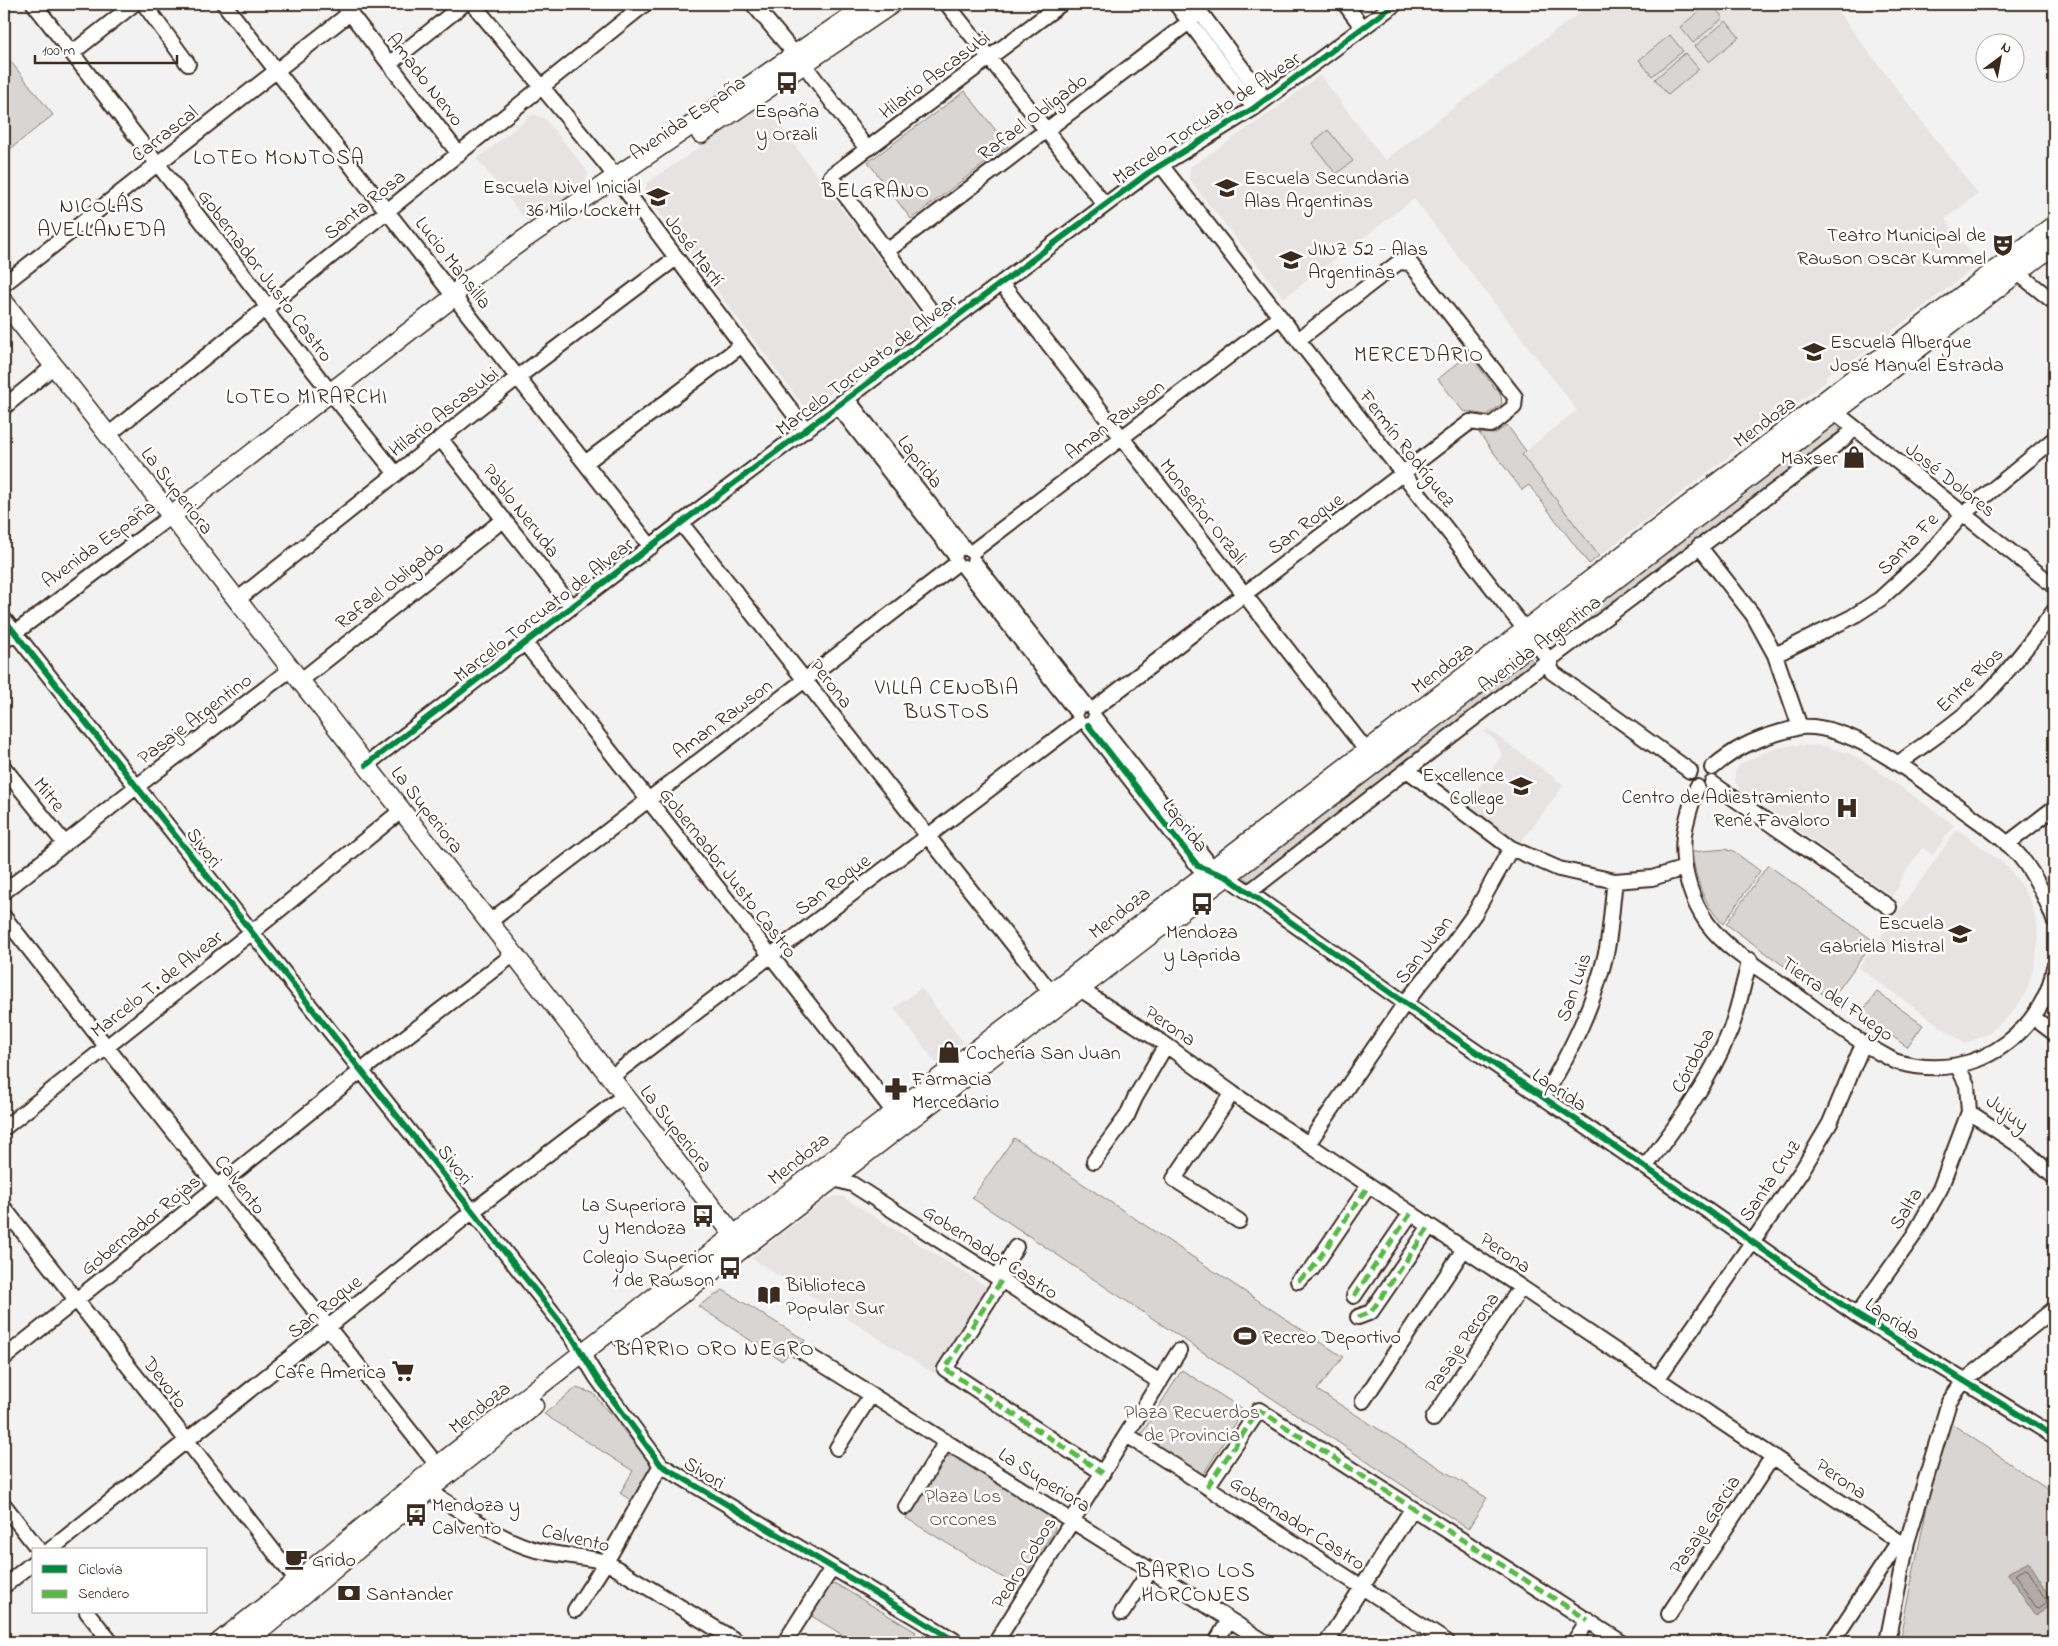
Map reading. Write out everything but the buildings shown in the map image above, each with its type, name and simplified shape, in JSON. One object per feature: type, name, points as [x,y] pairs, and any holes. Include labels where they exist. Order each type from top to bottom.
[{"type":"main road","name":"Avenida España","points":[[799,60],[869,4]]},
{"type":"main road","name":"Avenida España","points":[[171,516],[455,296],[470,292],[619,182],[799,60],[892,4]]},
{"type":"main road","name":"Mendoza","points":[[219,1642],[739,1241],[849,1166],[898,1119],[1086,964],[1208,871],[1371,757],[1530,637],[1830,406],[1999,267],[2054,225]]},
{"type":"main road","name":"Mendoza","points":[[1830,406],[2018,273],[2054,245]]},
{"type":"main road","name":"La Superiora","points":[[4,302],[739,1241]]},
{"type":"main road","name":"Mendoza","points":[[1052,992],[1082,989],[1227,876],[1371,757]]},
{"type":"main road","name":"Mendoza","points":[[739,1241],[814,1173],[846,1149],[898,1119],[1042,1018],[1052,992]]},
{"type":"main road","name":"Mendoza","points":[[247,1642],[430,1489],[441,1471]]},
{"type":"street","name":"Gobernador Justo Castro","points":[[34,4],[262,299],[272,320],[396,474]]},
{"type":"street","points":[[72,53],[134,4]]},
{"type":"street","points":[[144,4],[188,64]]},
{"type":"street","name":"Lucio Mansilla","points":[[224,4],[651,547]]},
{"type":"street","points":[[389,64],[464,4]]},
{"type":"street","name":"José Martí","points":[[474,4],[619,182],[806,430]]},
{"type":"street","name":"Santa Rosa","points":[[108,435],[645,4]]},
{"type":"street","points":[[753,4],[868,149]]},
{"type":"street","points":[[947,4],[1105,205]]},
{"type":"street","name":"Hilario Ascasubi","points":[[887,251],[831,176],[1061,4]]},
{"type":"street","points":[[1176,4],[1189,22],[1259,103]]},
{"type":"street","points":[[1345,4],[1363,28]]},
{"type":"street","name":"Marcelo Torcuato de Alvear","points":[[366,765],[681,523],[1148,173],[1259,103],[1395,4]]},
{"type":"street","name":"Carrascal","points":[[4,284],[276,70],[346,8]]},
{"type":"street","name":"Amado Nervo","points":[[346,8],[458,154]]},
{"type":"street","points":[[1197,8],[1259,103]]},
{"type":"street","name":"Rafael Obligado","points":[[887,251],[1189,22],[1197,8]]},
{"type":"street","name":"Fermín Rodríguez","points":[[1161,165],[1549,660],[1693,768]]},
{"type":"street","points":[[2018,273],[2023,249]]},
{"type":"street","points":[[887,251],[943,327]]},
{"type":"street","name":"Hilario Ascasubi","points":[[237,600],[518,377],[676,258]]},
{"type":"street","name":"San Roque","points":[[611,1077],[1470,422],[1491,425],[1514,407],[1514,398],[1410,264],[1399,262],[1298,340]]},
{"type":"street","points":[[1999,267],[2018,273],[2054,302]]},
{"type":"street","name":"Monseñor Orzali","points":[[1001,283],[1371,757]]},
{"type":"street","name":"Aman Rawson","points":[[489,922],[1280,317]]},
{"type":"street","points":[[585,463],[742,345]]},
{"type":"street","points":[[4,407],[54,366]]},
{"type":"street","name":"Laprida","points":[[843,402],[1086,715],[1198,866],[1227,876],[1405,1003],[1857,1315],[1962,1382],[2054,1436]]},
{"type":"street","name":"José Dolores","points":[[1830,406],[1854,428],[2054,586]]},
{"type":"street","name":"Avenida Argentina","points":[[1249,892],[1549,660],[1845,438],[1854,428]]},
{"type":"street","name":"Pablo Neruda","points":[[440,438],[572,607]]},
{"type":"street","name":"Santa Fe","points":[[1775,655],[1852,617],[1880,599],[1927,556],[1963,514],[2054,439]]},
{"type":"street","name":"Avenida España","points":[[9,636],[171,516]]},
{"type":"street","name":"Rafael Obligado","points":[[296,675],[504,519]]},
{"type":"street","name":"Perona","points":[[681,523],[1052,992]]},
{"type":"street","points":[[1699,546],[1753,615],[1775,655],[1800,727]]},
{"type":"street","name":"Entre Ríos","points":[[1899,763],[1945,730],[1983,698],[2022,655],[2054,610]]},
{"type":"street","name":"Sivori","points":[[4,619],[9,636],[136,786],[572,1336],[597,1378],[661,1465],[957,1642]]},
{"type":"street","name":"Gobernador Justo Castro","points":[[525,643],[898,1119]]},
{"type":"street","name":"Pasaje Argentino","points":[[4,892],[136,786],[296,675]]},
{"type":"street","points":[[1712,768],[1730,753],[1757,739],[1800,727],[1824,730],[1854,738],[1899,763],[2007,844],[2025,863],[2046,897],[2054,920]]},
{"type":"street","points":[[1705,764],[1712,768],[1714,776],[1712,783],[1705,788],[1697,787],[1691,782],[1693,768],[1705,764]]},
{"type":"street","name":"Mitre","points":[[4,768],[65,844]]},
{"type":"street","points":[[1407,770],[1511,848],[1559,869],[1615,881],[1652,878],[1685,868]]},
{"type":"street","points":[[1712,783],[1889,907]]},
{"type":"street","name":"Tierra del Fuego","points":[[1697,787],[1684,834],[1685,868],[1692,893],[1702,916],[1725,943],[1863,1044],[1896,1061],[1928,1067],[1958,1066],[1996,1052],[2034,1018],[2044,999],[2054,967]]},
{"type":"street","points":[[2007,844],[2054,808]]},
{"type":"street","name":"Marcelo T. de Alvear","points":[[4,1128],[252,932],[402,810]]},
{"type":"street","name":"San Juan","points":[[1308,1144],[1405,1003],[1475,913],[1511,848]]},
{"type":"street","name":"San Luis","points":[[1543,1098],[1568,1056],[1590,1005],[1607,949],[1615,881]]},
{"type":"street","name":"Calvento","points":[[4,918],[441,1471]]},
{"type":"street","name":"Gobernador Rojas","points":[[4,1358],[362,1071],[514,954]]},
{"type":"street","name":"Córdoba","points":[[1645,1167],[1678,1125],[1709,1076],[1730,1030],[1750,960]]},
{"type":"street","points":[[1082,989],[1086,964]]},
{"type":"street","name":"Perona","points":[[1082,989],[1232,1093],[1464,1249],[1903,1541]]},
{"type":"street","points":[[2034,1018],[2054,1033]]},
{"type":"street","name":"Santa Cruz","points":[[1658,1378],[1801,1172],[1830,1123],[1863,1044]]},
{"type":"street","points":[[1094,1161],[1127,1116],[1135,1098],[1166,1046]]},
{"type":"street","name":"Jujuy","points":[[1958,1066],[1967,1085],[1970,1112],[2020,1146],[2054,1177]]},
{"type":"street","points":[[1232,1093],[1174,1179],[1239,1221]]},
{"type":"street","name":"San Roque","points":[[52,1548],[473,1211],[625,1095]]},
{"type":"street","name":"Salta","points":[[1857,1315],[1914,1235],[1940,1189],[1970,1112]]},
{"type":"street","points":[[846,1149],[852,1184]]},
{"type":"street","name":"Gobernador Castro","points":[[814,1173],[852,1184],[1160,1382]]},
{"type":"street","points":[[1298,1281],[1312,1270],[1369,1185]]},
{"type":"street","name":"Devoto","points":[[4,1208],[297,1581]]},
{"type":"street","points":[[1354,1296],[1411,1213]]},
{"type":"street","points":[[1358,1317],[1371,1312],[1430,1226]]},
{"type":"street","points":[[1016,1246],[999,1280],[945,1369],[1103,1473]]},
{"type":"street","points":[[1363,1401],[1464,1249]]},
{"type":"street","name":"Pasaje Perona","points":[[1433,1419],[1521,1287]]},
{"type":"street","points":[[1887,1642],[1903,1541],[1949,1402],[1962,1382],[2054,1309]]},
{"type":"street","name":"La Superiora","points":[[803,1352],[1265,1642]]},
{"type":"street","name":"Pedro Cobos","points":[[996,1642],[1179,1352]]},
{"type":"street","points":[[837,1448],[871,1395]]},
{"type":"street","points":[[1206,1487],[1259,1410],[1621,1642]]},
{"type":"street","name":"Gobernador Castro","points":[[1127,1435],[1447,1642]]},
{"type":"street","points":[[906,1507],[946,1442]]},
{"type":"street","name":"Pasaje Garcia","points":[[1668,1614],[1773,1456]]},
{"type":"street","points":[[575,1610],[606,1562],[661,1465]]},
{"type":"street","name":"Calvento","points":[[430,1489],[440,1498],[507,1539],[540,1551],[587,1557],[606,1562],[738,1642]]},
{"type":"street","points":[[4,1505],[37,1548]]},
{"type":"street","points":[[1327,1642],[1412,1508]]},
{"type":"street","points":[[1832,1642],[1903,1541]]},
{"type":"street","points":[[4,1586],[32,1564]]},
{"type":"street","points":[[785,1642],[832,1568]]},
{"type":"street","points":[[1122,1613],[1150,1571]]},
{"type":"street","points":[[89,1614],[110,1642]]},
{"type":"street","points":[[1216,1642],[1229,1620]]},
{"type":"street","points":[[1574,1642],[1588,1620]]},
{"type":"shaded area","points":[[1591,4],[1832,4],[1978,194],[1945,219],[1979,264],[1841,370],[1838,368],[1834,369],[1826,376],[1826,381],[1599,556],[1521,455],[1577,410],[1414,199],[1284,298],[1189,179],[1190,167],[1272,112],[1320,75],[1385,160]]},
{"type":"shaded area","points":[[764,104],[921,316],[920,325],[812,406],[802,404],[645,194],[647,183]]},
{"type":"shaded area","points":[[533,114],[544,118],[588,174],[583,187],[529,224],[477,159]]},
{"type":"shaded area","name":"Excellence College","points":[[1488,729],[1564,785],[1521,842],[1496,827],[1466,805],[1502,755],[1495,740],[1484,732]]},
{"type":"shaded area","name":"Centro de Adiestramiento René Favaloro","points":[[1793,745],[1825,746],[1848,753],[1867,763],[1954,825],[1933,855],[1922,848],[1898,883],[1900,885],[1892,896],[1741,790],[1735,781],[1735,772],[1740,764],[1772,749]]},
{"type":"shaded area","name":"Escuela Gabriela Mistral","points":[[1957,829],[2008,867],[2021,885],[2031,903],[2037,924],[2038,945],[2027,990],[2018,1005],[2005,1020],[1987,1034],[1965,1044],[1859,968]]},
{"type":"shaded area","points":[[921,988],[963,1042],[936,1063],[894,1008]]},
{"type":"shaded area","points":[[841,1196],[989,1288],[935,1374],[751,1258],[828,1198]]},
{"type":"green space","points":[[1708,4],[1712,4],[1723,18],[1693,43],[1680,27]]},
{"type":"green space","points":[[1726,21],[1739,37],[1709,62],[1695,46]]},
{"type":"green space","points":[[1670,35],[1683,51],[1652,76],[1639,60]]},
{"type":"green space","points":[[4,53],[53,115],[4,154]]},
{"type":"green space","points":[[1685,53],[1699,69],[1668,95],[1655,79]]},
{"type":"green space","points":[[965,91],[1008,146],[911,219],[868,162]]},
{"type":"green space","points":[[1328,130],[1353,161],[1336,174],[1312,143]]},
{"type":"green space","points":[[1469,354],[1501,396],[1502,404],[1487,415],[1463,411],[1438,379]]},
{"type":"green space","points":[[1835,422],[1840,428],[1839,432],[1560,646],[1552,642],[1553,638]]},
{"type":"green space","points":[[1507,425],[1526,451],[1522,455],[1599,556],[1589,564],[1529,485],[1522,490],[1479,433],[1495,434]]},
{"type":"green space","points":[[1526,658],[1530,658],[1535,664],[1252,881],[1248,881],[1244,876],[1245,873]]},
{"type":"green space","points":[[1732,850],[1760,871],[1723,924],[1705,899],[1692,852]]},
{"type":"green space","points":[[1768,865],[1874,941],[1831,1000],[1726,924]]},
{"type":"green space","points":[[1877,992],[1923,1025],[1907,1047],[1861,1013]]},
{"type":"green space","name":"Recreo Deportivo","points":[[1014,1138],[1343,1357],[1317,1390],[1487,1498],[1468,1529],[972,1198]]},
{"type":"green space","points":[[723,1290],[805,1340],[793,1358],[790,1352],[782,1361],[698,1306]]},
{"type":"green space","name":"Plaza Recuerdos de Provincia","points":[[1182,1370],[1244,1410],[1202,1476],[1140,1436]]},
{"type":"green space","points":[[576,1388],[593,1393],[654,1468],[633,1502],[620,1493],[633,1471],[544,1414]]},
{"type":"green space","points":[[1945,1419],[2054,1494],[2054,1642],[1899,1642]]},
{"type":"green space","name":"Plaza Los Orcones","points":[[957,1455],[1051,1514],[1055,1529],[1018,1587],[906,1518],[943,1458]]},
{"type":"green space","points":[[836,1584],[916,1632],[910,1642],[854,1642],[810,1615],[828,1587]]},
{"type":"water","points":[[2029,1562],[2054,1602],[2054,1604],[2036,1615],[2007,1573]]},
{"type":"marked path","points":[[1298,1281],[1312,1269],[1369,1185]]},
{"type":"marked path","points":[[1354,1296],[1411,1213]]},
{"type":"marked path","points":[[1358,1317],[1371,1312],[1430,1226]]},
{"type":"marked path","points":[[1001,1281],[945,1369],[1103,1473]]},
{"type":"marked path","points":[[1207,1487],[1259,1410],[1588,1620]]},
{"type":"cycle path","points":[[366,765],[681,523],[1148,173],[1254,108],[1395,4]]},
{"type":"cycle path","points":[[4,619],[572,1337],[597,1378],[661,1465],[957,1642]]},
{"type":"cycle path","points":[[1088,725],[1198,866],[1227,877],[1405,1003],[1857,1315],[2054,1436]]},
{"type":"place","name":"España y Orzali","points":[[787,83]]},
{"type":"place","name":"Escuela Secundaria Alas Argentinas","points":[[1227,188]]},
{"type":"place","name":"Escuela Nivel Inicial 36 Milo Lockett","points":[[658,197]]},
{"type":"place","name":"Teatro Municipal de Rawson Oscar Kummel","points":[[2003,245]]},
{"type":"place","name":"JINZ 52 - Alas Argentinas","points":[[1291,260]]},
{"type":"place","name":"Escuela Albergue José Manuel Estrada","points":[[1814,352]]},
{"type":"place","name":"Maxser","points":[[1854,457]]},
{"type":"place","name":"Excellence College","points":[[1521,786]]},
{"type":"place","name":"Centro de Adiestramiento René Favaloro","points":[[1847,808]]},
{"type":"place","name":"Mendoza y Laprida","points":[[1202,904]]},
{"type":"place","name":"Escuela Gabriela Mistral","points":[[1960,934]]},
{"type":"place","name":"Cochería San Juan","points":[[949,1052]]},
{"type":"place","name":"Farmacia Mercedario","points":[[896,1089]]},
{"type":"place","name":"La Superiora y Mendoza","points":[[703,1216]]},
{"type":"place","name":"Colegio Superior 1 de Rawson","points":[[730,1268]]},
{"type":"place","name":"Biblioteca Popular Sur","points":[[769,1295]]},
{"type":"place","name":"Recreo Deportivo","points":[[1245,1336]]},
{"type":"place","name":"Cafe America","points":[[403,1371]]},
{"type":"place","name":"Mendoza y Calvento","points":[[416,1515]]},
{"type":"place","name":"Grido","points":[[296,1559]]},
{"type":"place","name":"Santander","points":[[349,1593]]},
{"type":"district","name":"LOTEO MONTOSA","points":[[279,157]]},
{"type":"district","name":"BELGRANO","points":[[876,190]]},
{"type":"district","name":"NICOLÁS AVELLANEDA","points":[[102,217]]},
{"type":"district","name":"MERCEDARIO","points":[[1419,354]]},
{"type":"district","name":"LOTEO MIRARCHI","points":[[307,396]]},
{"type":"district","name":"VILLA CENOBIA BUSTOS","points":[[947,699]]},
{"type":"district","name":"BARRIO ORO NEGRO","points":[[715,1348]]},
{"type":"district","name":"BARRIO LOS HORCONES","points":[[1196,1582]]}]
